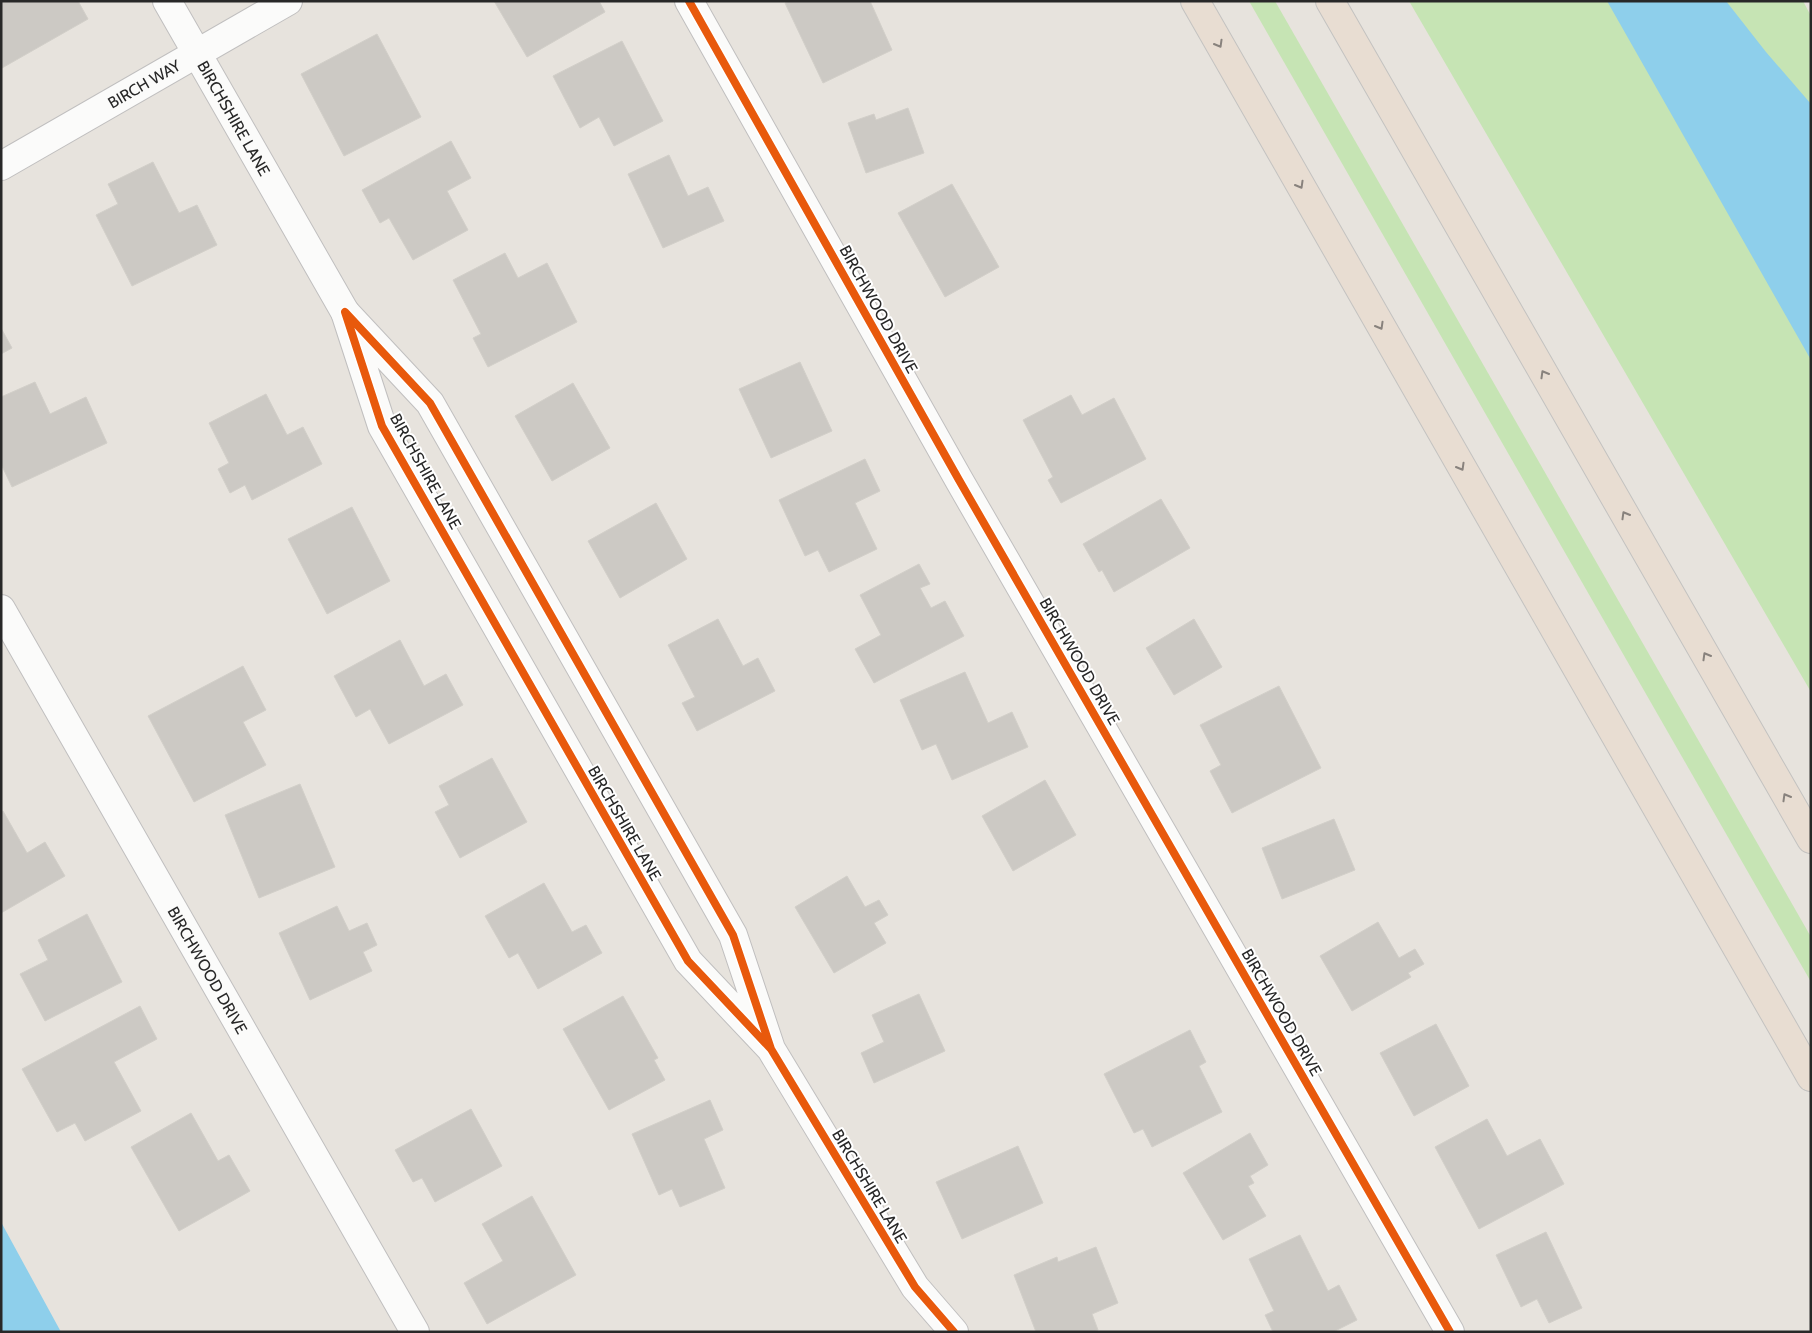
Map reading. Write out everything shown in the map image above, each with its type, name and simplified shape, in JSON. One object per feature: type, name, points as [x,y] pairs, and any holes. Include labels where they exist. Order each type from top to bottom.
[{"type":"highway","points":[[1195,1],[1811,1077]]},
{"type":"highway","points":[[1330,1],[1811,839]]},
{"type":"street","name":"BIRCHSHIRE LANE","points":[[166,1],[345,312],[382,426],[688,961],[771,1049],[915,1287],[954,1332]]},
{"type":"street","name":"BIRCH WAY","points":[[1,166],[288,1]]},
{"type":"street","name":"BIRCHWOOD DRIVE","points":[[690,1],[960,480],[1450,1332]]},
{"type":"street","name":"BIRCHSHIRE LANE","points":[[345,312],[430,403],[733,935],[771,1049]]},
{"type":"street","name":"BIRCHWOOD DRIVE","points":[[1,610],[415,1332]]},
{"type":"street","name":"BIRCHSHIRE LANE","points":[[915,1287],[927,1332]]},
{"type":"green space","points":[[1249,1],[1275,1],[1811,937],[1811,982]]},
{"type":"green space","points":[[1409,1],[1803,1],[1811,16],[1811,692]]},
{"type":"water","points":[[1607,1],[1726,1],[1766,52],[1811,104],[1811,360]]},
{"type":"water","points":[[1,1222],[61,1332],[1,1332]]},
{"type":"building","points":[[1,1],[78,1],[88,19],[2,68]]},
{"type":"building","points":[[494,1],[599,1],[605,12],[527,57]]},
{"type":"building","points":[[790,1],[870,1],[892,50],[823,83],[785,3]]},
{"type":"building","points":[[377,34],[421,117],[344,156],[301,74]]},
{"type":"building","points":[[622,41],[663,121],[614,146],[599,117],[580,128],[553,76]]},
{"type":"building","points":[[908,108],[924,153],[866,173],[848,123],[874,114],[876,120]]},
{"type":"building","points":[[451,141],[471,178],[447,191],[468,230],[413,260],[389,218],[380,223],[362,190]]},
{"type":"building","points":[[669,155],[688,196],[708,187],[724,221],[663,248],[628,174]]},
{"type":"building","points":[[153,162],[179,213],[197,205],[217,245],[132,286],[96,215],[118,204],[108,184]]},
{"type":"building","points":[[952,184],[999,267],[945,297],[898,213]]},
{"type":"building","points":[[505,253],[518,278],[547,263],[577,322],[488,367],[473,338],[481,334],[453,280]]},
{"type":"building","points":[[1,328],[12,348],[1,354]]},
{"type":"building","points":[[800,362],[832,431],[771,458],[739,389]]},
{"type":"building","points":[[35,382],[50,414],[86,397],[107,443],[12,487],[1,464],[1,397]]},
{"type":"building","points":[[573,383],[610,448],[552,481],[515,416]]},
{"type":"building","points":[[266,394],[287,435],[303,427],[322,464],[252,500],[245,485],[230,493],[218,469],[229,463],[209,423]]},
{"type":"building","points":[[1071,395],[1082,415],[1114,398],[1146,459],[1061,503],[1048,480],[1053,477],[1023,420]]},
{"type":"building","points":[[865,459],[880,491],[855,503],[877,549],[829,572],[818,550],[805,556],[779,500]]},
{"type":"building","points":[[1161,499],[1190,548],[1114,592],[1102,570],[1099,572],[1083,544]]},
{"type":"building","points":[[656,503],[687,559],[620,598],[588,541]]},
{"type":"building","points":[[352,507],[390,581],[327,614],[288,539]]},
{"type":"building","points":[[919,564],[930,584],[920,588],[931,608],[945,601],[964,636],[874,683],[855,649],[881,635],[860,595]]},
{"type":"building","points":[[718,619],[743,666],[758,658],[775,691],[697,731],[682,703],[695,697],[668,645]]},
{"type":"building","points":[[1194,619],[1222,667],[1174,695],[1146,648]]},
{"type":"building","points":[[400,640],[424,686],[446,674],[463,705],[389,744],[370,709],[356,717],[334,676]]},
{"type":"building","points":[[243,666],[266,710],[243,722],[266,765],[194,802],[148,716]]},
{"type":"building","points":[[965,672],[988,723],[1012,712],[1028,747],[952,780],[936,744],[922,750],[900,700]]},
{"type":"building","points":[[1279,686],[1321,768],[1232,813],[1210,771],[1221,765],[1200,725]]},
{"type":"building","points":[[492,758],[527,822],[460,858],[435,812],[449,805],[439,786]]},
{"type":"building","points":[[1045,780],[1076,835],[1013,871],[982,816]]},
{"type":"building","points":[[300,784],[335,867],[259,898],[225,815]]},
{"type":"building","points":[[3,811],[27,853],[45,842],[65,876],[1,913],[1,812]]},
{"type":"building","points":[[1334,819],[1355,870],[1282,899],[1262,848]]},
{"type":"building","points":[[847,876],[865,907],[879,900],[888,915],[874,923],[886,943],[834,973],[795,907]]},
{"type":"building","points":[[544,883],[572,932],[586,925],[602,953],[538,989],[518,953],[509,958],[485,916]]},
{"type":"building","points":[[337,906],[349,931],[367,923],[377,945],[363,952],[372,971],[310,1000],[279,933]]},
{"type":"building","points":[[87,914],[122,982],[45,1021],[20,974],[48,960],[38,940]]},
{"type":"building","points":[[1378,922],[1399,958],[1415,949],[1424,964],[1408,973],[1411,977],[1352,1011],[1320,956]]},
{"type":"building","points":[[919,994],[945,1051],[874,1083],[861,1053],[884,1042],[872,1015]]},
{"type":"building","points":[[623,996],[658,1058],[654,1060],[665,1080],[609,1110],[563,1029]]},
{"type":"building","points":[[140,1006],[157,1039],[114,1062],[141,1111],[85,1141],[75,1123],[57,1132],[22,1069]]},
{"type":"building","points":[[1436,1024],[1469,1086],[1414,1116],[1380,1053]]},
{"type":"building","points":[[1190,1030],[1206,1062],[1199,1066],[1222,1112],[1152,1147],[1143,1129],[1134,1133],[1104,1074]]},
{"type":"building","points":[[710,1100],[723,1130],[704,1139],[725,1188],[680,1207],[672,1189],[659,1195],[632,1134]]},
{"type":"building","points":[[471,1109],[502,1166],[435,1202],[422,1178],[413,1182],[395,1150]]},
{"type":"building","points":[[191,1113],[218,1161],[229,1155],[250,1191],[179,1231],[131,1147]]},
{"type":"building","points":[[1487,1119],[1507,1156],[1540,1139],[1564,1184],[1479,1229],[1435,1147]]},
{"type":"building","points":[[1250,1133],[1268,1165],[1250,1176],[1254,1183],[1248,1186],[1266,1216],[1223,1240],[1183,1173]]},
{"type":"building","points":[[1018,1146],[1043,1203],[962,1239],[936,1182]]},
{"type":"building","points":[[532,1196],[576,1275],[487,1324],[464,1283],[503,1261],[482,1224]]},
{"type":"building","points":[[1546,1232],[1582,1308],[1549,1323],[1537,1299],[1521,1307],[1496,1255]]},
{"type":"building","points":[[1300,1235],[1328,1291],[1339,1285],[1357,1320],[1333,1332],[1273,1332],[1265,1315],[1274,1311],[1249,1259]]},
{"type":"building","points":[[1096,1247],[1118,1303],[1092,1314],[1098,1330],[1093,1332],[1036,1332],[1014,1275],[1057,1257],[1058,1262]]},
{"type":"cycle path","points":[[689,1],[959,480],[1450,1332]]},
{"type":"cycle path","points":[[771,1049],[733,935],[430,403],[345,312],[382,426],[688,961],[771,1049],[915,1287],[954,1332]]}]
